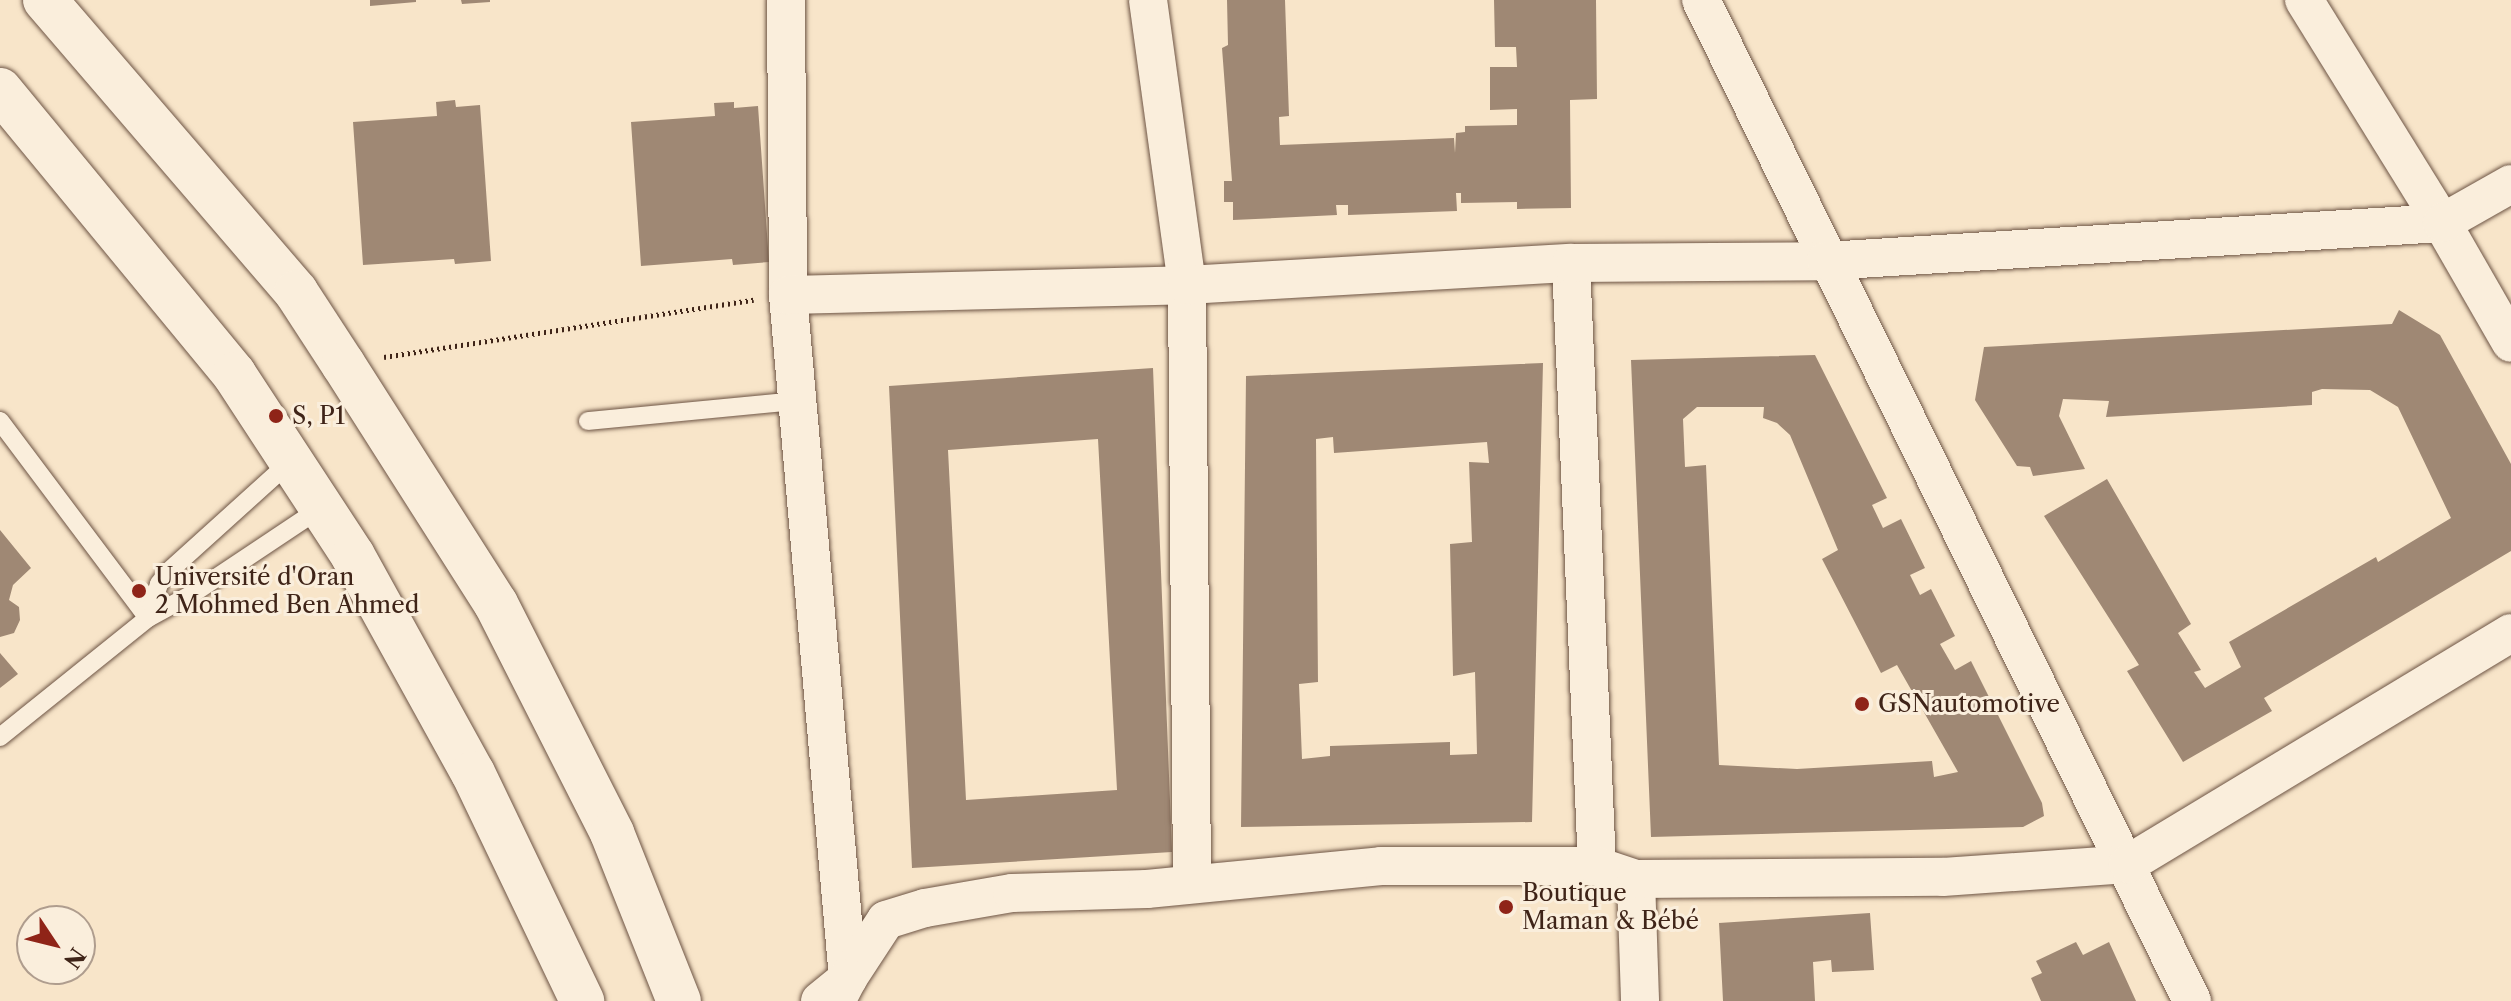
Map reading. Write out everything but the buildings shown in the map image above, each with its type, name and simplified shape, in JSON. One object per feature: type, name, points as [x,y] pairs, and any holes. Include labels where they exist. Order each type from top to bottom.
[{"type":"main road","points":[[45,0],[296,292],[496,604],[612,833],[679,1001]]},
{"type":"main road","points":[[0,90],[234,374],[353,556],[473,773],[582,1001]]},
{"type":"street","points":[[786,0],[788,295],[835,993]]},
{"type":"street","points":[[1148,0],[1187,285],[1192,884]]},
{"type":"street","points":[[1701,0],[1826,261],[2128,864],[2192,1001]]},
{"type":"street","points":[[2304,0],[2442,223],[2511,343]]},
{"type":"street","points":[[788,295],[1187,285],[1571,263],[1826,261],[2442,223],[2511,184]]},
{"type":"street","points":[[1571,263],[1597,866]]},
{"type":"street","points":[[835,993],[886,920],[925,908],[1012,893],[1147,889],[1381,866],[1597,866],[1636,879],[1943,877],[2128,864],[2511,633]]},
{"type":"street","points":[[1636,879],[1640,1001]]},
{"type":"lane","points":[[588,421],[796,401]]},
{"type":"lane","points":[[0,421],[148,618]]},
{"type":"lane","points":[[148,618],[159,584],[168,572],[291,461]]},
{"type":"lane","points":[[0,737],[148,618],[192,594],[321,508]]},
{"type":"path","points":[[343,364],[788,295]]},
{"type":"place","name":"S, P1","points":[[276,416]]},
{"type":"place","name":"Université d'Oran 2 Mohmed Ben Ahmed","points":[[139,591]]},
{"type":"place","name":"GSNautomotive","points":[[1862,704]]},
{"type":"place","name":"Boutique Maman & Bébé","points":[[1506,907]]}]
